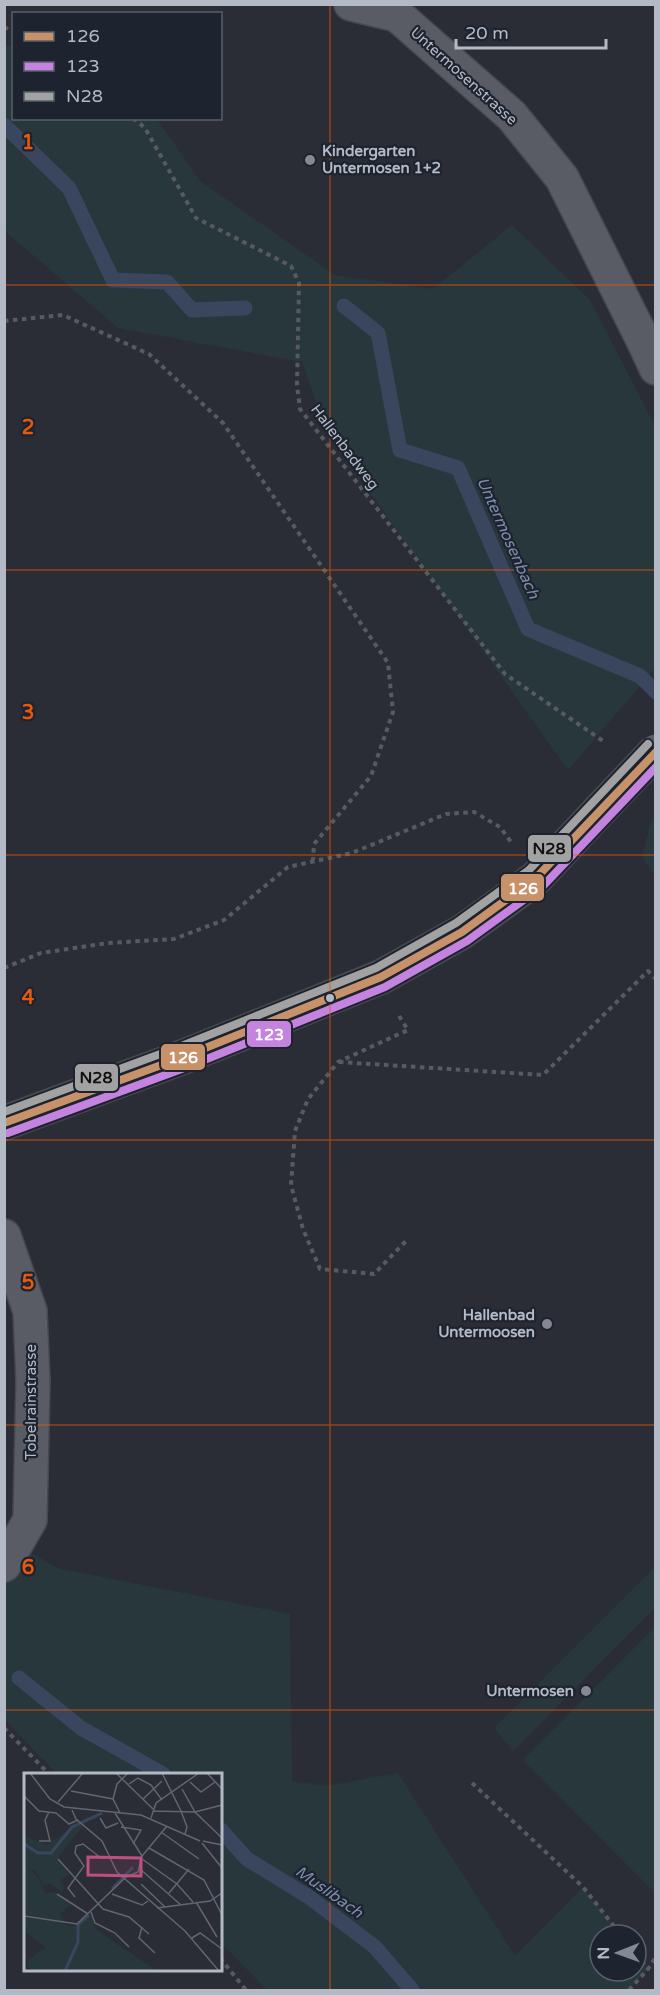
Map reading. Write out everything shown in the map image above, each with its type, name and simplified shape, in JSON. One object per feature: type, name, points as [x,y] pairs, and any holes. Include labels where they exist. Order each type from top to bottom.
[{"type":"street","name":"Untermosenstrasse","points":[[351,4],[401,10],[512,116],[562,178],[656,368]]},
{"type":"street","points":[[4,1124],[183,1057],[381,977],[462,932],[536,878],[656,751]]},
{"type":"street","name":"Tobelrainstrasse","points":[[4,1236],[30,1311],[33,1381],[30,1520],[4,1565]]},
{"type":"path","name":"Hallenbadweg","points":[[135,120],[145,128],[196,218],[291,266],[299,283],[297,385],[300,409],[505,674],[599,739]]},
{"type":"path","points":[[4,321],[63,315],[149,354],[223,423],[388,663],[393,712],[371,776],[314,844],[313,860]]},
{"type":"path","points":[[4,968],[41,952],[108,943],[174,939],[224,920],[288,867],[352,853],[446,813],[474,812],[500,827],[536,878]]},
{"type":"path","points":[[338,1062],[543,1075],[648,971],[656,979]]},
{"type":"path","points":[[397,1013],[408,1030],[338,1062],[308,1099],[296,1131],[291,1185],[303,1229],[320,1269],[374,1274],[407,1240]]},
{"type":"path","points":[[4,1728],[48,1773]]},
{"type":"path","points":[[472,1783],[583,1887],[612,1923]]},
{"type":"path","points":[[648,1969],[656,1957]]},
{"type":"path","points":[[222,1960],[246,1990]]},
{"type":"shaded area","points":[[12,45],[12,120],[158,120],[200,181],[335,275],[433,289],[512,225],[590,300],[655,426],[656,667],[568,770],[327,432],[302,362],[118,328],[5,231],[4,46]]},
{"type":"shaded area","points":[[655,816],[655,877],[642,856],[651,821]]},
{"type":"shaded area","points":[[5,1537],[57,1568],[290,1614],[292,1781],[326,1786],[398,1773],[515,1956],[583,1887],[612,1923],[588,1923],[588,1983],[635,1983],[629,1990],[267,1990],[222,1944],[222,1773],[56,1773],[5,1720]]},
{"type":"shaded area","points":[[655,1567],[655,1608],[513,1751],[494,1728]]},
{"type":"shaded area","points":[[655,1627],[655,1893],[523,1760]]},
{"type":"waterway","name":"Untermosenbach","points":[[4,125],[69,188],[113,280],[167,282],[192,310],[245,308]]},
{"type":"waterway","name":"Untermosenbach","points":[[344,306],[378,333],[400,450],[458,468],[528,629],[640,676],[656,692]]},
{"type":"waterway","name":"Muslibach","points":[[19,1678],[81,1728],[161,1773]]},
{"type":"waterway","name":"Muslibach","points":[[222,1831],[247,1859],[309,1897],[375,1947],[412,1990]]},
{"type":"transit line","name":"N28","points":[[4,1112],[179,1047],[376,968],[456,923],[529,870],[648,744]]},
{"type":"transit line","name":"126","points":[[4,1123],[183,1057],[381,977],[462,932],[536,878],[656,752]]},
{"type":"transit line","name":"123","points":[[8,1133],[187,1067],[385,987],[467,941],[543,886],[656,767]]},
{"type":"place","name":"Kindergarten Untermosen 1+2","points":[[310,160]]},
{"type":"place","name":"Hallenbad Untermoosen","points":[[547,1324]]},
{"type":"place","name":"Untermosen","points":[[586,1691]]}]
